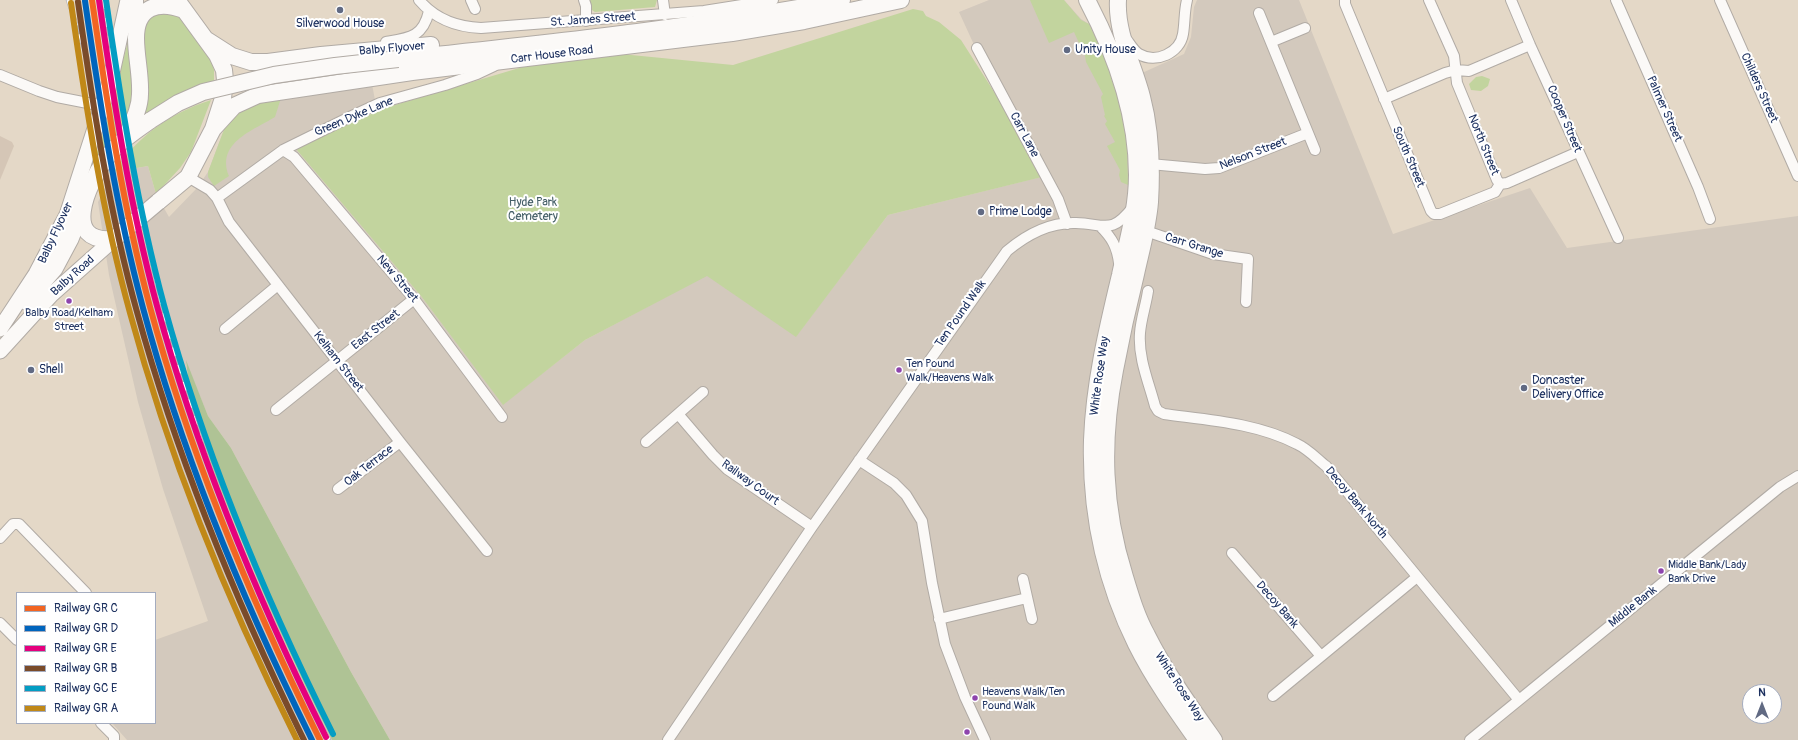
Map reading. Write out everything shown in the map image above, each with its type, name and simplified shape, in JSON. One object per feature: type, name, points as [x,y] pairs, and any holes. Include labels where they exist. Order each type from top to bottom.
[{"type":"highway","points":[[135,0],[134,21],[136,36]]},
{"type":"highway","name":"Carr House Road","points":[[398,59],[582,40],[780,12],[842,0]]},
{"type":"highway","name":"Carr House Road","points":[[214,129],[234,106],[258,96],[412,72],[739,32],[804,21],[901,0]]},
{"type":"highway","name":"White Rose Way","points":[[1087,0],[1117,68],[1132,115],[1137,175],[1135,205],[1102,354],[1096,390],[1092,439],[1092,482],[1097,527],[1115,594],[1136,644],[1169,701],[1196,740]]},
{"type":"highway","name":"White Rose Way","points":[[1118,0],[1117,14],[1142,98],[1148,129],[1150,202],[1146,231],[1115,370],[1109,408],[1106,450],[1108,504],[1117,552],[1131,598],[1146,634],[1178,690],[1214,740]]},
{"type":"highway","name":"Balby Flyover","points":[[126,137],[140,102],[136,36],[140,19],[151,7],[166,4],[181,5],[217,55],[224,70],[225,80],[223,98],[214,129],[188,177],[114,239],[100,238],[85,230],[82,222],[82,211],[92,183],[105,160],[126,137],[178,103],[203,92],[274,75],[398,59]]},
{"type":"highway","name":"Balby Flyover","points":[[207,40],[232,56],[251,62],[268,62],[321,55],[453,44],[582,40]]},
{"type":"main road","name":"Balby Flyover","points":[[0,330],[36,274],[66,215],[103,106],[128,0]]},
{"type":"main road","name":"Balby Flyover","points":[[0,330],[55,269],[71,239],[82,211]]},
{"type":"main road","name":"Balby Road","points":[[0,351],[52,295],[114,239]]},
{"type":"street","name":"St. James Street","points":[[419,0],[430,11],[453,24],[467,27],[586,21],[665,15],[704,11],[773,0]]},
{"type":"street","points":[[584,0],[586,6],[586,21]]},
{"type":"street","points":[[663,0],[665,15]]},
{"type":"street","points":[[1122,34],[1138,53],[1146,57],[1156,58],[1164,56],[1179,44],[1183,35],[1184,10],[1188,0]]},
{"type":"street","name":"South Street","points":[[1345,0],[1345,4],[1431,211],[1434,214],[1440,214],[1495,192],[1500,184]]},
{"type":"street","name":"North Street","points":[[1429,0],[1454,56],[1457,83],[1471,114],[1475,129],[1500,184],[1507,183],[1578,152]]},
{"type":"street","name":"Cooper Street","points":[[1511,0],[1578,152],[1618,238]]},
{"type":"street","name":"Palmer Street","points":[[1616,0],[1698,187],[1710,219]]},
{"type":"street","name":"Childers Street","points":[[1720,0],[1798,176]]},
{"type":"street","points":[[321,55],[415,36],[421,31],[427,22],[430,11]]},
{"type":"street","points":[[1260,12],[1315,150]]},
{"type":"street","points":[[1271,42],[1305,28]]},
{"type":"street","points":[[1384,98],[1445,73],[1456,70],[1469,71],[1530,45]]},
{"type":"street","name":"Carr Lane","points":[[977,48],[1058,199],[1067,224]]},
{"type":"street","name":"Green Dyke Lane","points":[[217,198],[283,150],[380,103],[445,85],[477,74],[503,61]]},
{"type":"street","points":[[0,75],[57,97],[103,106]]},
{"type":"street","name":"Nelson Street","points":[[1150,164],[1205,169],[1219,168],[1308,133]]},
{"type":"street","name":"New Street","points":[[283,150],[294,157],[414,299],[502,417]]},
{"type":"street","name":"Kelham Street","points":[[188,177],[210,190],[217,198],[229,222],[487,551]]},
{"type":"street","name":"Ten Pound Walk","points":[[668,740],[812,527],[1006,251],[1017,242],[1050,226],[1076,223],[1100,227],[1120,222],[1135,205]]},
{"type":"street","points":[[1100,227],[1110,236],[1115,244],[1120,271]]},
{"type":"street","name":"Carr Grange","points":[[1146,231],[1213,254],[1248,259],[1246,302]]},
{"type":"street","points":[[225,329],[278,285]]},
{"type":"street","name":"Decoy Bank North","points":[[1148,290],[1140,333],[1140,344],[1142,358],[1155,406],[1158,411],[1164,414],[1225,422],[1258,429],[1299,444],[1326,466],[1519,700]]},
{"type":"street","name":"East Street","points":[[276,410],[414,299]]},
{"type":"street","points":[[646,442],[703,392]]},
{"type":"street","name":"Railway Court","points":[[678,414],[727,469],[812,527]]},
{"type":"street","name":"Oak Terrace","points":[[338,490],[400,442]]},
{"type":"street","points":[[859,460],[894,483],[906,495],[922,521],[939,619],[954,669],[976,723],[985,740]]},
{"type":"street","name":"Middle Bank","points":[[1470,740],[1780,487],[1798,476]]},
{"type":"street","points":[[0,538],[13,524],[19,524],[85,592]]},
{"type":"street","name":"Decoy Bank","points":[[1232,553],[1321,656]]},
{"type":"street","points":[[1273,696],[1417,577]]},
{"type":"street","points":[[1023,578],[1032,619]]},
{"type":"street","points":[[939,619],[1028,598]]},
{"type":"street","points":[[0,623],[16,639]]},
{"type":"street","points":[[101,724],[114,736],[114,740]]},
{"type":"shaded area","points":[[989,0],[1064,0],[1081,19],[1089,24],[1105,57],[1142,73],[1184,54],[1191,37],[1194,7],[1197,0],[1299,0],[1393,234],[1530,188],[1567,248],[1798,216],[1798,740],[390,740],[351,672],[231,448],[208,416],[186,362],[188,388],[201,433],[243,546],[290,654],[332,740],[127,740],[113,724],[156,724],[156,640],[208,621],[163,489],[138,402],[109,275],[98,202],[113,172],[148,166],[156,194],[169,217],[197,188],[208,172],[228,119],[252,103],[372,84],[377,111],[296,149],[421,296],[503,404],[585,340],[707,275],[796,336],[888,215],[1045,176],[981,60],[959,12]]},
{"type":"shaded area","points":[[0,136],[12,142],[14,146],[0,180]]},
{"type":"green space","points":[[584,0],[657,0],[655,7],[595,12],[586,6]]},
{"type":"green space","points":[[1030,0],[1064,0],[1081,20],[1089,24],[1106,58],[1121,97],[1127,134],[1128,185],[1121,182],[1119,175],[1120,170],[1107,146],[1115,142],[1105,124],[1107,121],[1104,116],[1101,97],[1103,94],[1086,62],[1085,56],[1074,32],[1049,43]]},
{"type":"green space","name":"Hyde Park Cemetery","points":[[913,9],[923,11],[926,16],[939,22],[961,40],[1035,156],[1046,176],[888,215],[796,337],[707,276],[585,340],[503,405],[421,296],[296,149],[388,107],[536,63],[621,54],[733,65]]},
{"type":"green space","points":[[155,12],[178,15],[212,61],[214,83],[168,101],[144,114],[145,68],[143,27]]},
{"type":"green space","points":[[129,37],[134,81],[132,104],[119,132],[93,164],[110,112]]},
{"type":"green space","points":[[1482,76],[1490,79],[1488,86],[1481,91],[1471,90],[1469,84],[1476,77]]},
{"type":"green space","points":[[281,98],[275,117],[238,139],[227,155],[226,165],[229,176],[214,186],[208,177],[208,172],[228,119],[252,103]]},
{"type":"green space","points":[[211,100],[191,152],[180,168],[156,194],[148,166],[113,172],[134,147],[156,127],[181,112]]},
{"type":"green space","points":[[186,360],[208,416],[231,448],[351,672],[390,740],[332,740],[268,605],[218,483],[198,422]]},
{"type":"railway","points":[[68,0],[88,60]]},
{"type":"railway","points":[[104,0],[109,34]]},
{"type":"railway","points":[[133,172],[162,305],[186,393],[214,479],[264,605],[289,660],[329,740]]},
{"type":"transit line","points":[[92,0],[110,116],[124,193],[140,269],[166,363],[184,419],[224,528],[270,635],[320,740]]},
{"type":"transit line","points":[[99,0],[117,116],[131,192],[147,268],[173,362],[210,472],[231,526],[276,632],[326,737]]},
{"type":"transit line","points":[[106,0],[124,115],[138,191],[154,267],[180,361],[217,470],[238,524],[283,630],[333,734]]},
{"type":"transit line","points":[[85,1],[103,117],[117,194],[133,270],[159,364],[196,474],[217,528],[262,635],[312,740]]},
{"type":"transit line","points":[[78,2],[110,197],[127,274],[153,368],[190,477],[210,530],[255,636],[304,740]]},
{"type":"transit line","points":[[71,3],[103,198],[120,275],[146,368],[182,477],[224,584],[247,636],[297,740]]},
{"type":"place","name":"Silverwood House","points":[[340,10]]},
{"type":"place","name":"Unity House","points":[[1067,50]]},
{"type":"place","name":"Prime Lodge","points":[[981,212]]},
{"type":"place","name":"Balby Road/Kelham Street","points":[[69,301]]},
{"type":"place","name":"Shell","points":[[31,370]]},
{"type":"place","name":"Ten Pound Walk/Heavens Walk","points":[[899,370]]},
{"type":"place","name":"Doncaster Delivery Office","points":[[1524,388]]},
{"type":"place","name":"Middle Bank/Lady Bank Drive","points":[[1661,571]]},
{"type":"place","name":"Heavens Walk/Ten Pound Walk","points":[[975,698]]}]
